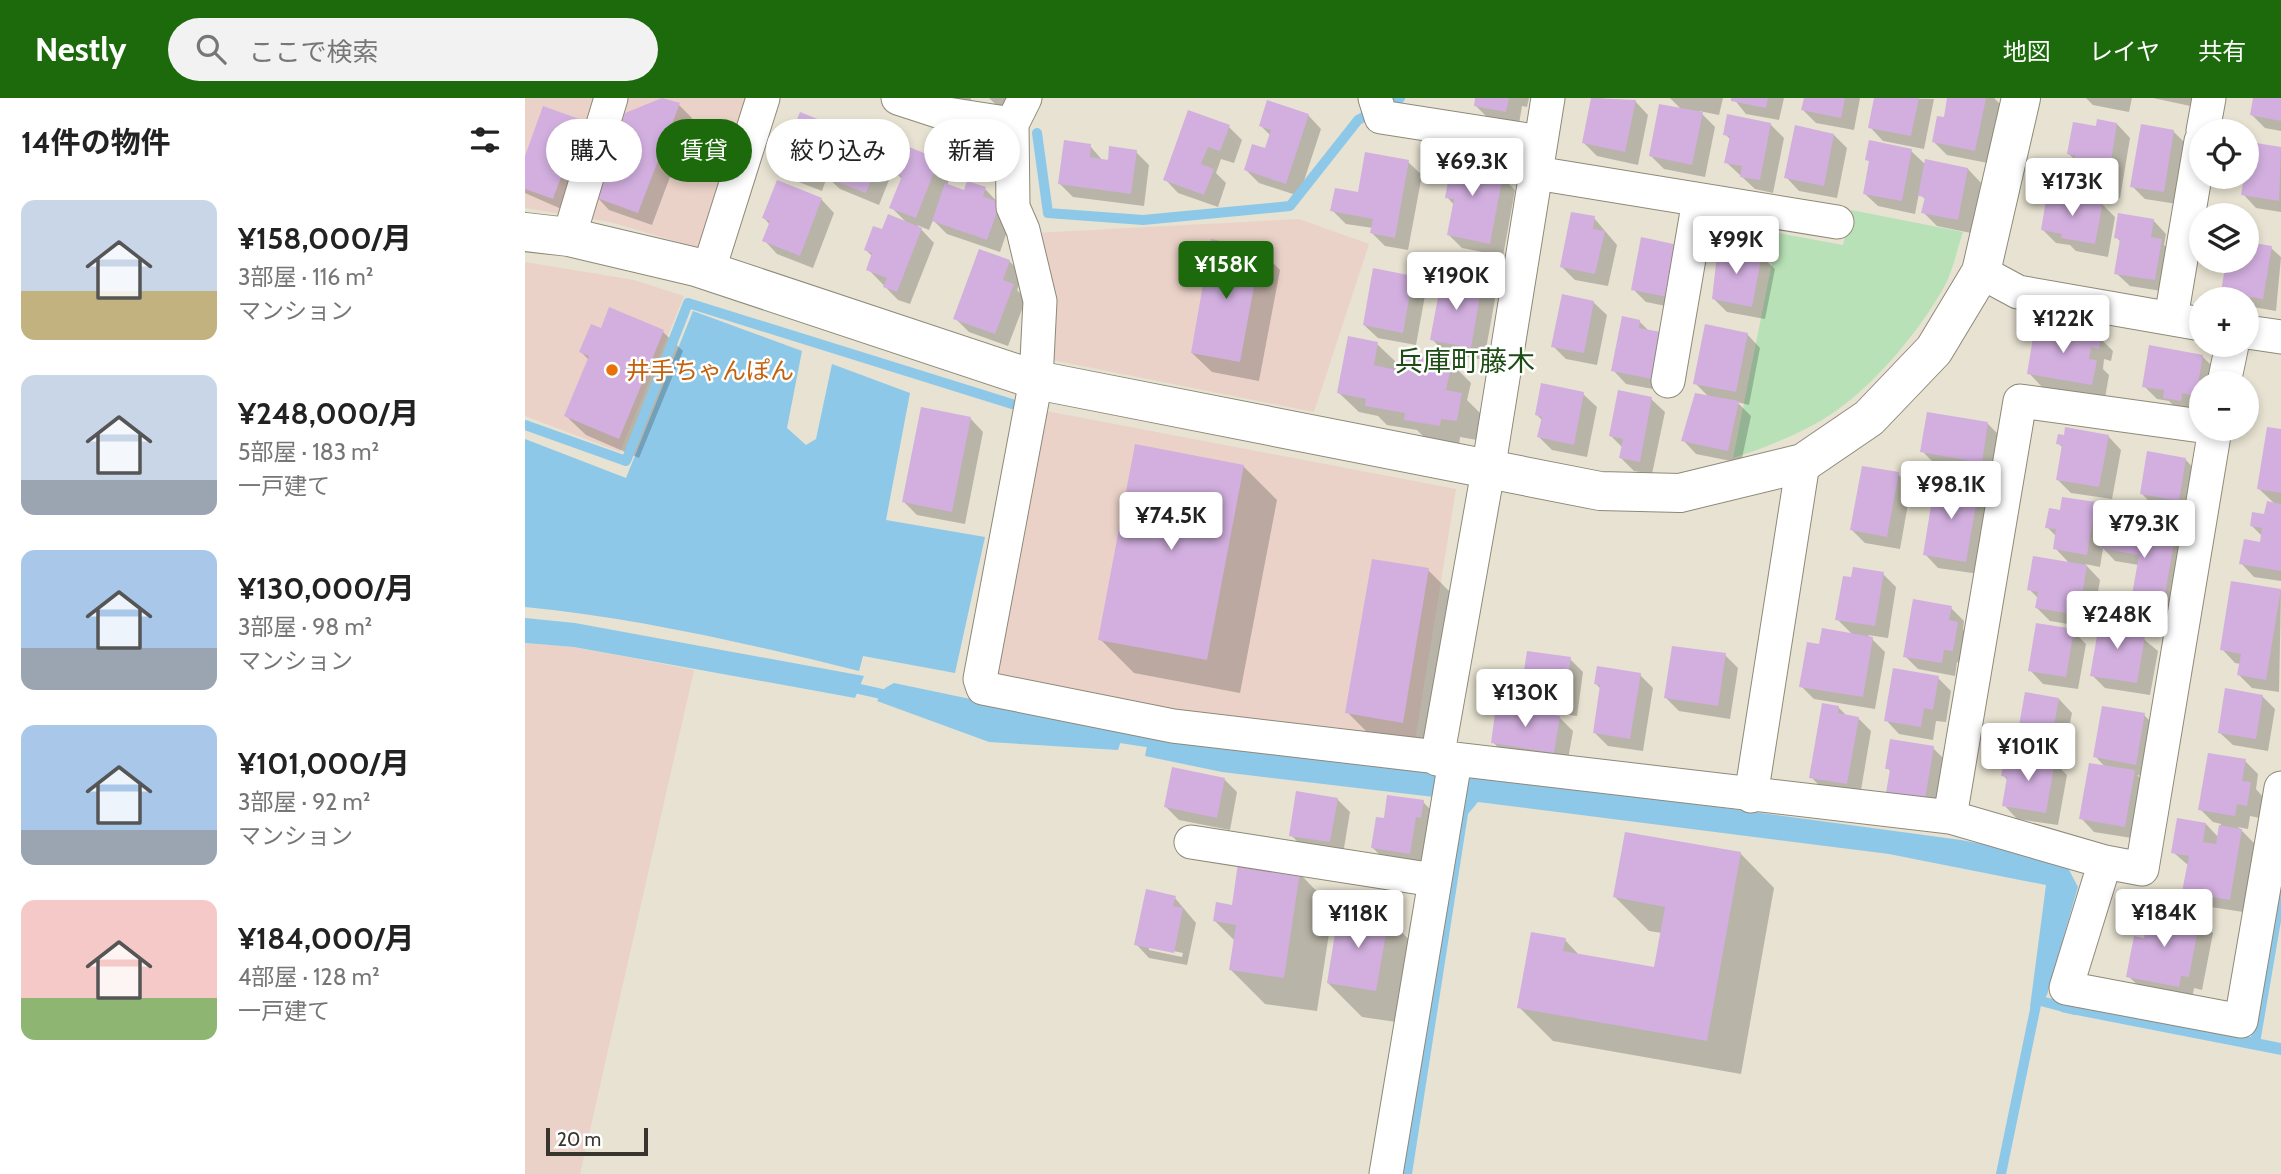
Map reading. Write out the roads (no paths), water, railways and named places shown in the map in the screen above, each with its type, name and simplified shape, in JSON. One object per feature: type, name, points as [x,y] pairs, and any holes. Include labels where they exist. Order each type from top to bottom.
[{"type":"street","points":[[569,237],[611,98]]},
{"type":"street","points":[[708,272],[763,98]]},
{"type":"street","points":[[898,98],[947,114],[1019,111],[1013,208],[1023,230],[1040,301],[1036,380],[980,679],[983,688],[1174,726],[1751,796],[1950,817],[2105,862],[2142,869],[2212,441]]},
{"type":"street","points":[[1387,1174],[1447,803],[1446,760],[1488,471],[1548,98]]},
{"type":"street","points":[[525,232],[569,237],[708,272],[1036,380],[1600,491],[1680,494],[1803,463],[1869,418],[1934,350],[1981,272],[2021,98]]},
{"type":"street","points":[[2205,119],[2209,98]]},
{"type":"street","points":[[1378,108],[1539,158],[1699,200],[1837,222]]},
{"type":"street","points":[[1981,272],[2018,292],[2186,321],[2197,189]]},
{"type":"street","points":[[1668,381],[1699,200]]},
{"type":"street","points":[[2259,334],[2281,337]]},
{"type":"street","points":[[1950,817],[2020,401],[2189,424]]},
{"type":"street","points":[[1751,796],[1803,463]]},
{"type":"street","points":[[2105,862],[2066,988],[2241,1021],[2268,942],[2281,788]]},
{"type":"street","points":[[1191,842],[1434,880]]},
{"type":"water","points":[[693,311],[802,351],[787,428],[806,445],[816,439],[832,364],[910,393],[886,520],[985,537],[955,673],[863,656],[859,671],[651,625],[525,607],[525,439],[626,478]]},
{"type":"water","points":[[525,618],[575,623],[864,676],[855,698],[574,647],[525,643]]},
{"type":"water","points":[[894,683],[1124,731],[1118,750],[989,742],[877,701],[885,688]]},
{"type":"water","points":[[1150,731],[1438,769],[1434,797],[1222,772],[1145,756]]},
{"type":"water","points":[[1468,773],[1961,840],[2013,850],[2068,868],[2078,887],[2047,995],[2039,1007],[2030,1007],[2046,885],[1889,854],[1478,802],[1468,814],[1412,1174],[1402,1174]]},
{"type":"water","points":[[2064,1000],[2281,1043],[2281,1055],[2061,1012]]},
{"type":"waterway","points":[[1037,133],[1048,213],[1143,220],[1290,206],[1358,120],[1400,98]]},
{"type":"waterway","points":[[525,425],[626,461],[688,303],[1012,404]]},
{"type":"waterway","points":[[846,686],[895,697]]},
{"type":"waterway","points":[[1107,736],[1160,744]]},
{"type":"waterway","points":[[2255,1043],[2281,891]]},
{"type":"waterway","points":[[2038,993],[2037,1000],[2075,1010]]},
{"type":"waterway","points":[[2001,1174],[2037,1000]]},
{"type":"place","name":"井手ちゃんぽん","points":[[612,370]]},
{"type":"district","name":"兵庫町藤木","points":[[1465,361]]}]
